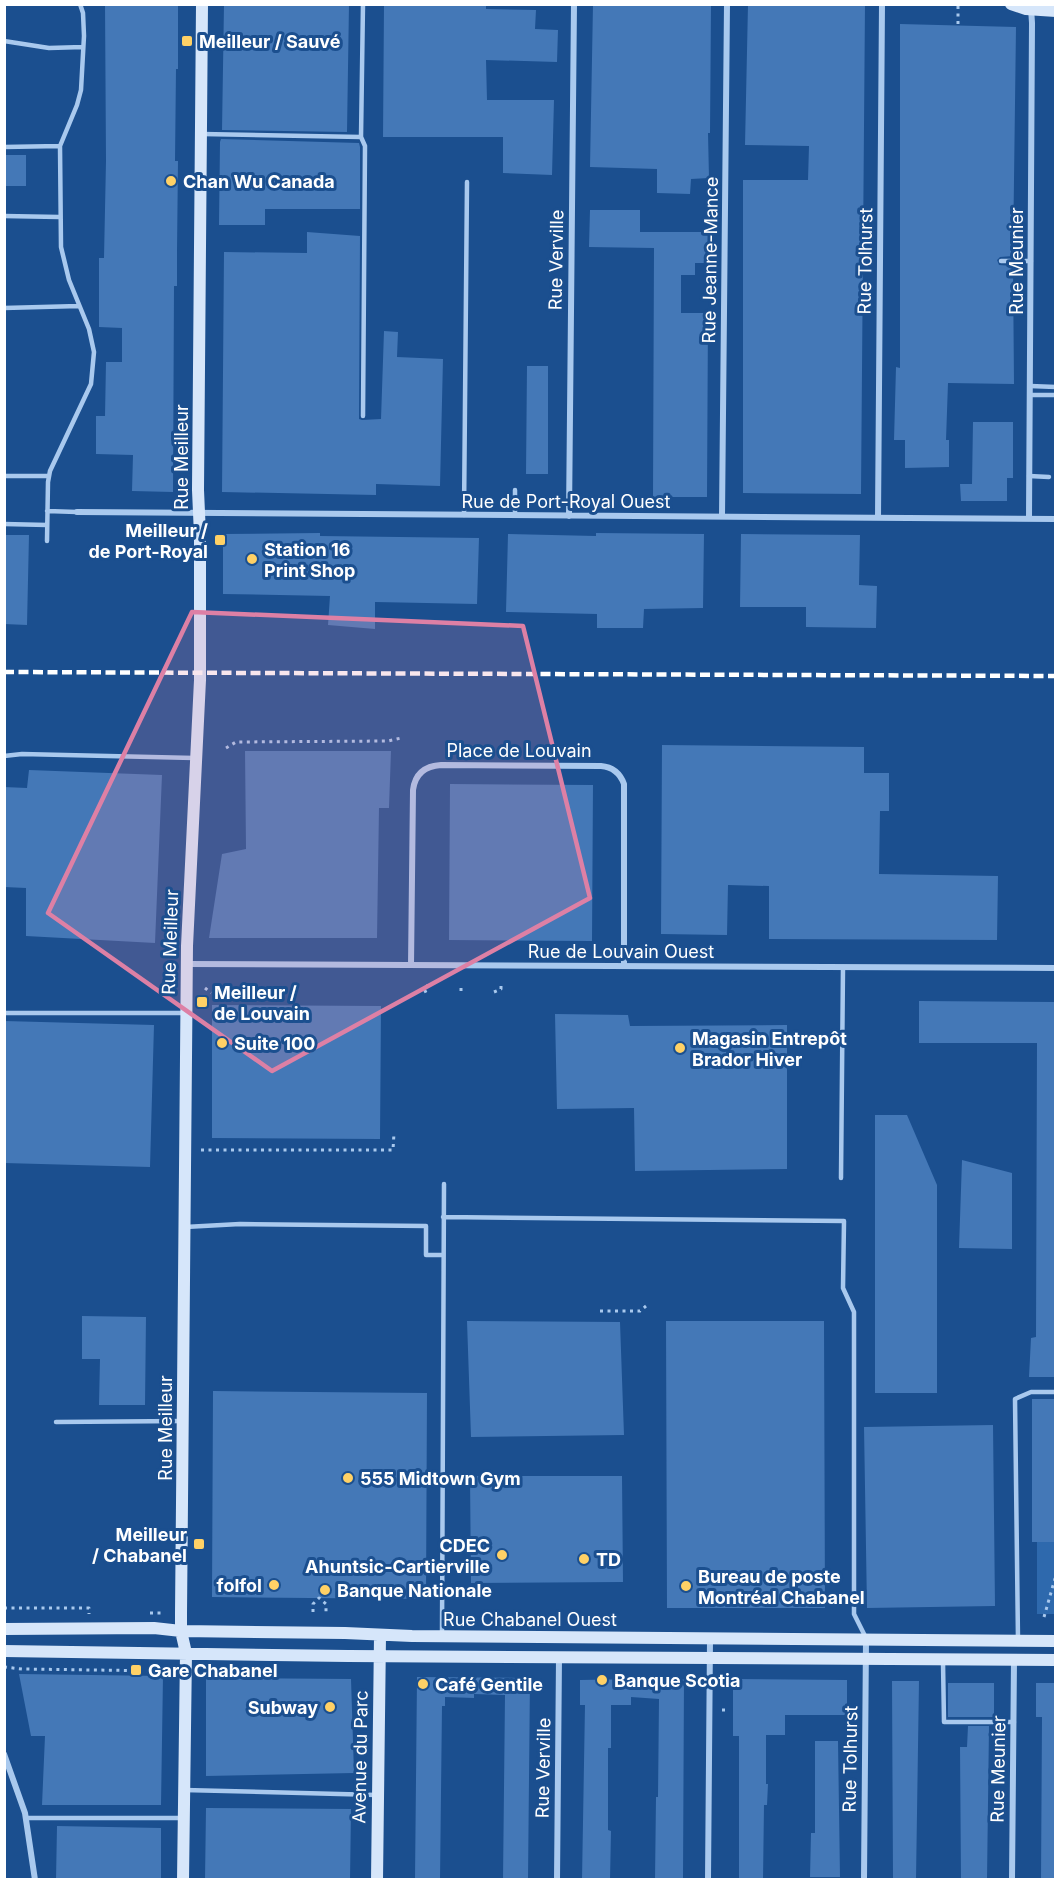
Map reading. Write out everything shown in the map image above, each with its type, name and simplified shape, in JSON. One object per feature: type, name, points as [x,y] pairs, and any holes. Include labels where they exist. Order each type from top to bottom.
[{"type":"street","name":"Rue Meilleur","points":[[183,1880],[186,1653],[181,1631],[186,964],[200,670],[202,4]]},
{"type":"street","name":"Rue Verville","points":[[569,516],[574,4]]},
{"type":"street","name":"Rue Jeanne-Mance","points":[[722,516],[727,4]]},
{"type":"street","name":"Rue Tolhurst","points":[[878,518],[882,4]]},
{"type":"street","points":[[1011,4],[1056,11]]},
{"type":"street","name":"Rue Meunier","points":[[1029,518],[1031,7]]},
{"type":"street","name":"Rue de Port-Royal Ouest","points":[[77,512],[1056,519]]},
{"type":"street","name":"Place de Louvain","points":[[411,965],[413,790],[415,781],[421,772],[430,766],[441,765],[601,766],[614,770],[620,776],[624,784],[624,966]]},
{"type":"street","name":"Rue de Louvain Ouest","points":[[186,964],[1056,968]]},
{"type":"street","name":"Rue Chabanel Ouest","points":[[4,1629],[154,1628],[181,1631],[345,1633],[380,1636],[1056,1641]]},
{"type":"street","name":"Avenue du Parc","points":[[377,1880],[380,1636]]},
{"type":"street","points":[[708,1880],[710,1638]]},
{"type":"street","name":"Rue Tolhurst","points":[[864,1880],[866,1639]]},
{"type":"street","name":"Rue Chabanel Ouest","points":[[4,1651],[1056,1660]]},
{"type":"street","name":"Rue Verville","points":[[557,1880],[560,1657]]},
{"type":"street","name":"Rue Meunier","points":[[1012,1880],[1014,1660]]},
{"type":"street","points":[[4,1754],[26,1818],[36,1880]]},
{"type":"lane","points":[[46,541],[49,476],[56,455],[91,384],[94,352],[60,247],[60,146],[81,90],[83,13],[80,4]]},
{"type":"lane","points":[[363,4],[362,137],[366,146],[363,416]]},
{"type":"lane","points":[[4,41],[49,48],[83,47]]},
{"type":"lane","points":[[202,134],[362,137]]},
{"type":"lane","points":[[4,147],[60,146]]},
{"type":"lane","points":[[464,515],[467,182]]},
{"type":"lane","points":[[4,216],[59,217]]},
{"type":"lane","points":[[1001,261],[1030,261]]},
{"type":"lane","points":[[4,308],[79,306]]},
{"type":"lane","points":[[1030,386],[1056,387]]},
{"type":"lane","points":[[1030,395],[1056,395]]},
{"type":"lane","points":[[4,476],[49,476]]},
{"type":"lane","points":[[1029,476],[1049,477]]},
{"type":"lane","points":[[515,490],[515,515]]},
{"type":"lane","points":[[47,512],[77,512]]},
{"type":"lane","points":[[4,524],[47,525]]},
{"type":"lane","points":[[4,756],[22,754],[196,758]]},
{"type":"lane","points":[[841,1178],[843,967]]},
{"type":"lane","points":[[4,1013],[186,1013]]},
{"type":"lane","points":[[442,1636],[444,1184]]},
{"type":"lane","points":[[443,1217],[844,1221],[843,1288],[854,1312],[854,1614],[866,1639]]},
{"type":"lane","points":[[184,1227],[240,1224],[426,1226],[426,1255],[444,1255]]},
{"type":"lane","points":[[1018,1640],[1015,1399],[1031,1392],[1056,1392]]},
{"type":"lane","points":[[56,1422],[183,1421]]},
{"type":"lane","points":[[442,1506],[450,1506]]},
{"type":"lane","points":[[442,1542],[449,1542]]},
{"type":"lane","points":[[943,1659],[944,1722],[1014,1722]]},
{"type":"lane","points":[[184,1790],[378,1795]]},
{"type":"lane","points":[[26,1818],[184,1818]]},
{"type":"path","points":[[958,6],[958,24]]},
{"type":"path","points":[[226,748],[236,742],[388,741],[401,738]]},
{"type":"path","points":[[424,992],[428,990],[428,983]]},
{"type":"path","points":[[461,984],[461,992]]},
{"type":"path","points":[[494,992],[501,989],[501,984]]},
{"type":"path","points":[[206,988],[211,993]]},
{"type":"path","points":[[201,1150],[393,1150],[394,1133]]},
{"type":"path","points":[[600,1311],[640,1311],[646,1306]]},
{"type":"path","points":[[1044,1617],[1055,1578]]},
{"type":"path","points":[[313,1612],[313,1604],[319,1598],[326,1604],[326,1612]]},
{"type":"path","points":[[4,1608],[89,1608],[89,1614]]},
{"type":"path","points":[[4,1667],[168,1671]]},
{"type":"path","points":[[722,1710],[729,1710]]},
{"type":"highlighted area","points":[[192,612],[523,626],[590,898],[272,1071],[48,913]]},
{"type":"shaded area","points":[[1037,1542],[1055,1542],[1055,1614],[1037,1614]]},
{"type":"building","points":[[105,4],[178,4],[175,161],[178,161],[177,286],[174,286],[173,492],[132,491],[133,455],[96,454],[96,416],[105,416],[106,362],[122,362],[122,328],[99,327],[99,258],[104,258],[106,161]]},
{"type":"building","points":[[224,4],[349,4],[347,132],[222,130]]},
{"type":"building","points":[[384,4],[486,4],[486,9],[536,10],[535,29],[558,30],[557,62],[486,60],[487,100],[554,100],[552,175],[503,173],[503,137],[383,137]]},
{"type":"building","points":[[593,4],[711,4],[709,178],[691,179],[690,194],[657,193],[657,169],[590,167]]},
{"type":"building","points":[[748,4],[865,4],[861,494],[743,493],[743,180],[808,180],[809,146],[745,145]]},
{"type":"building","points":[[900,24],[1016,27],[1013,256],[1000,257],[997,260],[999,265],[1013,266],[1014,384],[948,383],[946,440],[949,440],[949,467],[905,468],[905,440],[894,440],[896,367],[900,368]]},
{"type":"building","points":[[221,139],[359,143],[360,209],[265,209],[265,225],[219,225]]},
{"type":"building","points":[[4,155],[26,155],[26,186],[4,186]]},
{"type":"building","points":[[590,210],[640,210],[640,232],[710,232],[710,263],[695,263],[695,275],[681,275],[681,313],[708,313],[707,497],[653,497],[654,248],[589,247]]},
{"type":"building","points":[[307,232],[360,236],[359,419],[381,419],[384,331],[398,332],[397,357],[443,359],[440,486],[376,484],[376,495],[222,492],[224,252],[307,253]]},
{"type":"building","points":[[527,366],[548,366],[548,474],[526,474]]},
{"type":"building","points":[[973,422],[1013,422],[1013,478],[1007,478],[1007,501],[961,501],[960,484],[972,484]]},
{"type":"building","points":[[320,533],[320,536],[479,538],[477,604],[375,602],[375,629],[328,625],[330,596],[223,594],[223,534]]},
{"type":"building","points":[[596,533],[704,534],[703,608],[644,609],[643,628],[597,628],[597,614],[506,612],[508,534],[596,536]]},
{"type":"building","points":[[741,534],[860,535],[859,585],[877,586],[876,628],[806,627],[806,607],[740,607]]},
{"type":"building","points":[[4,535],[29,535],[27,625],[4,624]]},
{"type":"building","points":[[662,745],[864,747],[864,773],[889,773],[889,811],[880,811],[879,874],[998,876],[997,940],[769,939],[769,886],[728,885],[727,935],[661,934]]},
{"type":"building","points":[[245,751],[391,751],[389,808],[379,808],[377,938],[209,938],[222,854],[246,849]]},
{"type":"building","points":[[29,770],[162,775],[155,943],[26,936],[26,888],[4,887],[4,787],[27,788]]},
{"type":"building","points":[[450,784],[593,785],[592,941],[449,940]]},
{"type":"building","points":[[919,1001],[1056,1002],[1056,1377],[1029,1377],[1031,1338],[1036,1337],[1037,1043],[919,1043]]},
{"type":"building","points":[[212,1005],[381,1006],[380,1139],[212,1138]]},
{"type":"building","points":[[555,1014],[628,1015],[630,1026],[787,1025],[787,1169],[635,1171],[634,1108],[557,1109]]},
{"type":"building","points":[[4,1021],[154,1025],[150,1167],[4,1163]]},
{"type":"building","points":[[875,1115],[907,1115],[937,1185],[937,1393],[875,1393]]},
{"type":"building","points":[[962,1160],[1012,1173],[1012,1249],[959,1248]]},
{"type":"building","points":[[82,1316],[146,1317],[145,1405],[99,1405],[100,1359],[82,1359]]},
{"type":"building","points":[[467,1321],[620,1322],[624,1435],[471,1437]]},
{"type":"building","points":[[666,1321],[824,1321],[825,1608],[667,1608]]},
{"type":"building","points":[[213,1391],[427,1393],[426,1599],[212,1597]]},
{"type":"building","points":[[1032,1399],[1056,1399],[1056,1542],[1032,1542]]},
{"type":"building","points":[[993,1425],[995,1606],[867,1608],[864,1427]]},
{"type":"building","points":[[470,1476],[622,1476],[623,1582],[471,1583]]},
{"type":"building","points":[[19,1674],[163,1676],[161,1805],[42,1805],[45,1736],[31,1736]]},
{"type":"building","points":[[417,1677],[530,1678],[528,1880],[503,1880],[505,1695],[474,1694],[474,1698],[445,1697],[445,1706],[442,1706],[440,1880],[415,1880]]},
{"type":"building","points":[[206,1678],[351,1679],[354,1773],[206,1776]]},
{"type":"building","points":[[684,1679],[683,1880],[655,1880],[659,1699],[631,1697],[631,1705],[611,1705],[611,1748],[608,1748],[610,1880],[582,1880],[585,1705],[580,1705],[580,1680]]},
{"type":"building","points":[[733,1679],[847,1680],[847,1715],[785,1715],[785,1735],[766,1735],[766,1784],[768,1784],[767,1805],[764,1805],[763,1880],[739,1880],[739,1736],[733,1736]]},
{"type":"building","points":[[892,1681],[919,1681],[916,1880],[893,1880]]},
{"type":"building","points":[[948,1683],[994,1683],[994,1717],[948,1717]]},
{"type":"building","points":[[1036,1683],[1056,1683],[1056,1880],[1041,1880],[1042,1717],[1036,1717]]},
{"type":"building","points":[[968,1726],[989,1726],[987,1880],[961,1880],[960,1747],[967,1747]]},
{"type":"building","points":[[815,1741],[838,1741],[840,1877],[810,1877],[811,1833],[815,1833]]},
{"type":"building","points":[[206,1808],[351,1809],[350,1880],[205,1880]]},
{"type":"building","points":[[57,1826],[161,1828],[161,1880],[56,1880]]},
{"type":"railway","points":[[4,672],[1056,676]]},
{"type":"place","name":"Meilleur / Sauvé","points":[[187,41]]},
{"type":"place","name":"Chan Wu Canada","points":[[171,181]]},
{"type":"place","name":"Meilleur / de Port-Royal","points":[[220,540]]},
{"type":"place","name":"Station 16 Print Shop","points":[[252,559]]},
{"type":"place","name":"Meilleur / de Louvain","points":[[202,1002]]},
{"type":"place","name":"Suite 100","points":[[222,1043]]},
{"type":"place","name":"Magasin Entrepôt Brador Hiver","points":[[680,1048]]},
{"type":"place","name":"555 Midtown Gym","points":[[348,1478]]},
{"type":"place","name":"Meilleur / Chabanel","points":[[199,1544]]},
{"type":"place","name":"CDEC Ahuntsic-Cartierville","points":[[502,1555]]},
{"type":"place","name":"TD","points":[[584,1559]]},
{"type":"place","name":"folfol","points":[[274,1585]]},
{"type":"place","name":"Bureau de poste Montréal Chabanel","points":[[686,1586]]},
{"type":"place","name":"Banque Nationale","points":[[325,1590]]},
{"type":"place","name":"Gare Chabanel","points":[[136,1670]]},
{"type":"place","name":"Banque Scotia","points":[[602,1680]]},
{"type":"place","name":"Café Gentile","points":[[423,1684]]},
{"type":"place","name":"Subway","points":[[330,1707]]}]
